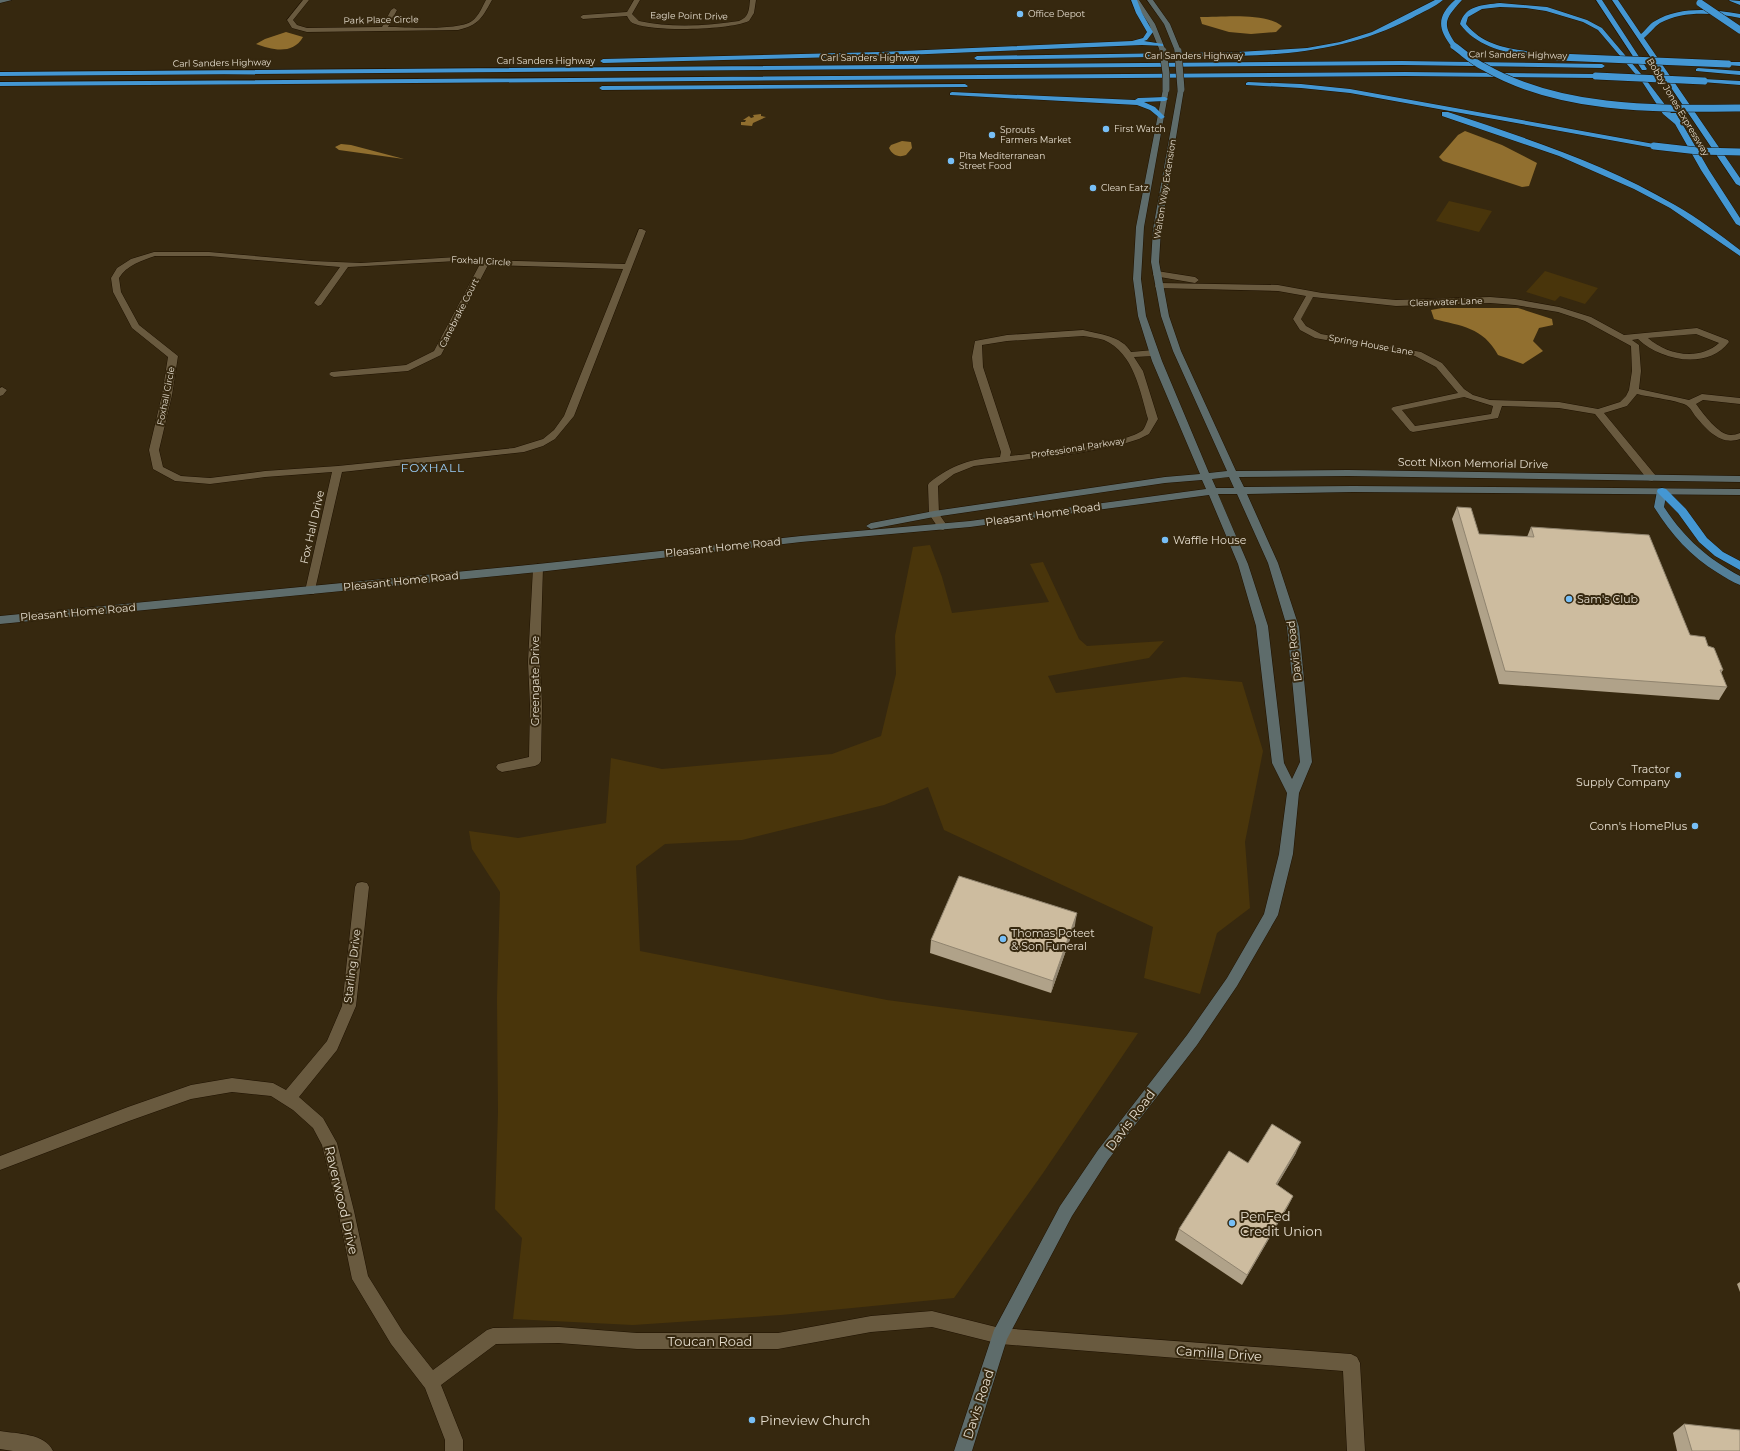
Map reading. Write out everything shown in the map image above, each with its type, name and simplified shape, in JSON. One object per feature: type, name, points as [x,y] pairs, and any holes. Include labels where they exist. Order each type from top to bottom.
[{"type":"highway","points":[[1125,44],[1140,41],[1150,34],[1135,0]]},
{"type":"highway","points":[[970,58],[1253,54],[1313,49],[1345,42],[1375,33],[1440,0]]},
{"type":"highway","points":[[1459,0],[1448,9],[1443,22],[1445,33],[1454,46],[1476,63],[1493,73],[1519,83],[1563,96],[1619,106],[1656,108],[1740,108]]},
{"type":"highway","name":"Bobby Jones Expressway","points":[[1595,0],[1614,24],[1672,112],[1676,122],[1740,224]]},
{"type":"highway","name":"Bobby Jones Expressway","points":[[1615,0],[1740,184]]},
{"type":"highway","points":[[1732,0],[1740,3]]},
{"type":"highway","points":[[1698,1],[1740,30]]},
{"type":"highway","points":[[1558,57],[1525,53],[1492,44],[1467,31],[1462,21],[1468,13],[1481,7],[1509,5],[1547,9],[1585,21],[1600,29],[1608,37],[1645,82],[1666,112],[1676,122]]},
{"type":"highway","points":[[1641,37],[1655,24],[1675,16],[1705,13],[1740,16]]},
{"type":"highway","points":[[596,62],[880,54],[1142,43],[1162,48]]},
{"type":"highway","points":[[1015,66],[1064,63],[1482,56]]},
{"type":"highway","points":[[1502,57],[1558,57],[1740,65]]},
{"type":"highway","points":[[533,70],[556,66],[938,59]]},
{"type":"highway","points":[[465,71],[518,64],[588,62]]},
{"type":"highway","name":"Carl Sanders Highway","points":[[0,74],[1402,63],[1602,66],[1740,73]]},
{"type":"highway","name":"Carl Sanders Highway","points":[[0,84],[247,81],[1405,74],[1596,76],[1740,83]]},
{"type":"highway","points":[[247,81],[280,86],[535,88]]},
{"type":"highway","points":[[1164,86],[1191,84]]},
{"type":"highway","points":[[1240,84],[1322,88],[1414,102],[1654,146],[1698,151],[1740,152]]},
{"type":"highway","points":[[597,88],[972,86]]},
{"type":"highway","points":[[769,87],[791,90],[982,94],[1139,103],[1156,110],[1161,117]]},
{"type":"highway","points":[[1039,97],[1138,100],[1164,99]]},
{"type":"highway","points":[[1414,102],[1444,114],[1535,144],[1616,177],[1670,204],[1696,220],[1740,254]]},
{"type":"highway","points":[[1662,491],[1682,511],[1694,530],[1703,540],[1719,554],[1740,566]]},
{"type":"main road","points":[[0,1],[9,0]]},
{"type":"main road","name":"Walton Way Extension","points":[[1135,0],[1152,24],[1162,48],[1166,73],[1161,117],[1140,227],[1137,279],[1142,316],[1154,353],[1213,492]]},
{"type":"main road","name":"Walton Way Extension","points":[[1150,0],[1167,24],[1178,50],[1182,75],[1181,93],[1157,228],[1155,262],[1158,286],[1165,319],[1177,351],[1241,491]]},
{"type":"main road","points":[[1162,48],[1178,50]]},
{"type":"main road","points":[[1164,99],[1181,93]]},
{"type":"main road","points":[[1143,212],[1159,215]]},
{"type":"main road","name":"Scott Nixon Memorial Drive","points":[[1206,476],[1232,474],[1348,473],[1740,479]]},
{"type":"main road","name":"Pleasant Home Road","points":[[801,538],[934,514],[1165,480],[1206,476]]},
{"type":"main road","points":[[1652,478],[1662,491],[1659,507],[1673,530],[1706,561],[1740,581]]},
{"type":"main road","points":[[1293,793],[1278,763],[1262,626],[1243,564],[1213,492],[1346,489],[1740,492]]},
{"type":"main road","name":"Davis Road","points":[[963,1451],[1000,1336],[1066,1211],[1103,1154],[1192,1040],[1232,982],[1271,915],[1286,854],[1293,793],[1306,762],[1293,627],[1273,563],[1241,491]]},
{"type":"main road","name":"Pleasant Home Road","points":[[0,620],[538,568],[801,538],[943,527],[1213,492]]},
{"type":"street","name":"Park Place Circle","points":[[306,0],[290,20],[291,24],[296,29],[458,28],[471,25],[478,20],[489,0]]},
{"type":"street","points":[[583,17],[629,14],[637,0]]},
{"type":"street","name":"Eagle Point Drive","points":[[629,14],[630,18],[637,23],[657,26],[732,25],[746,21],[751,14],[753,0]]},
{"type":"street","points":[[384,29],[394,10]]},
{"type":"street","name":"Foxhall Circle","points":[[627,267],[485,262],[457,258],[376,265],[312,263],[209,254],[154,254],[134,261],[120,270],[115,278],[117,292],[135,326],[173,356],[168,394],[154,450],[158,469],[179,479],[210,482],[265,474],[338,469],[514,451],[534,446],[549,440],[562,428],[569,416],[642,231]]},
{"type":"street","name":"Canebrake Court","points":[[334,374],[408,368],[438,353],[485,262]]},
{"type":"street","points":[[318,303],[345,264]]},
{"type":"street","points":[[1157,274],[1230,286]]},
{"type":"street","name":"Clearwater Lane","points":[[1158,286],[1278,288],[1312,294],[1396,303],[1490,300],[1515,302],[1559,310],[1588,319],[1635,345],[1636,387],[1634,391]]},
{"type":"street","name":"Spring House Lane","points":[[1312,294],[1297,319],[1303,328],[1318,336],[1418,354],[1439,365],[1465,394],[1489,403],[1559,405],[1598,412]]},
{"type":"street","points":[[1623,338],[1640,336],[1697,331],[1726,342],[1706,356],[1696,357],[1685,356],[1654,348],[1640,336]]},
{"type":"street","name":"Professional Parkway","points":[[934,514],[933,485],[959,467],[980,462],[1004,460],[1093,447],[1134,439],[1147,432],[1153,419],[1138,371],[1125,349],[1107,338],[1083,333],[1008,338],[978,343],[978,367],[1006,452],[1004,460]]},
{"type":"street","points":[[1128,355],[1154,353]]},
{"type":"street","points":[[1652,478],[1598,412],[1614,409],[1630,400],[1634,391],[1690,402],[1702,397],[1740,401]]},
{"type":"street","points":[[1465,394],[1396,410],[1413,430],[1495,416],[1498,404]]},
{"type":"street","points":[[1690,402],[1716,434],[1724,437],[1737,438],[1740,436]]},
{"type":"street","name":"Fox Hall Drive","points":[[310,591],[338,469]]},
{"type":"street","points":[[934,514],[943,527]]},
{"type":"street","name":"Greengate Drive","points":[[502,767],[535,761],[536,705],[534,662],[538,568]]},
{"type":"street","name":"Starling Drive","points":[[288,1099],[332,1045],[349,1006],[362,887]]},
{"type":"street","name":"Raverwood Drive","points":[[0,1163],[128,1114],[191,1092],[232,1085],[273,1090],[298,1105],[318,1123],[330,1143],[360,1279],[397,1338],[431,1382],[454,1440],[454,1451]]},
{"type":"street","name":"Toucan Road","points":[[431,1382],[493,1336],[559,1335],[637,1341],[778,1341],[871,1324],[932,1320],[1000,1336]]},
{"type":"street","name":"Camilla Drive","points":[[1000,1336],[1351,1364],[1356,1451]]},
{"type":"street","points":[[0,1440],[37,1446],[44,1451]]},
{"type":"shaded area","points":[[1200,17],[1254,17],[1265,19],[1282,26],[1276,32],[1251,34],[1229,32],[1202,24]]},
{"type":"shaded area","points":[[286,32],[303,37],[294,47],[282,50],[256,44],[265,39]]},
{"type":"shaded area","points":[[761,114],[761,116],[766,117],[753,123],[752,126],[741,125],[741,122],[745,122],[746,120],[743,120],[749,116],[751,118],[754,117],[753,115]]},
{"type":"shaded area","points":[[1465,131],[1502,145],[1537,163],[1529,186],[1522,187],[1443,161],[1439,157],[1458,135]]},
{"type":"shaded area","points":[[902,141],[911,142],[912,148],[906,155],[896,155],[889,148],[891,145]]},
{"type":"shaded area","points":[[341,144],[351,145],[404,159],[339,150],[335,147]]},
{"type":"shaded area","points":[[1449,201],[1492,211],[1479,232],[1436,221]]},
{"type":"shaded area","points":[[1545,271],[1598,288],[1585,304],[1560,296],[1555,301],[1526,292]]},
{"type":"shaded area","points":[[1442,308],[1518,308],[1552,319],[1553,325],[1539,328],[1533,341],[1543,351],[1523,364],[1498,355],[1492,346],[1478,333],[1462,326],[1434,319],[1431,310]]},
{"type":"shaded area","points":[[930,545],[942,577],[952,613],[1049,602],[1030,564],[1043,562],[1079,639],[1087,646],[1164,641],[1149,658],[1048,676],[1056,693],[1184,677],[1242,682],[1263,751],[1245,842],[1250,908],[1217,933],[1200,994],[1144,978],[1153,927],[944,830],[928,787],[884,805],[742,840],[665,844],[636,866],[640,951],[887,1000],[1138,1033],[1043,1173],[954,1298],[781,1315],[633,1325],[513,1319],[522,1238],[495,1209],[498,1112],[497,998],[500,892],[472,849],[469,831],[518,838],[606,823],[611,758],[662,769],[832,754],[881,736],[896,674],[895,636],[913,547]]},
{"type":"building","name":"Sam's Club","points":[[1457,507],[1471,508],[1479,534],[1534,537],[1531,527],[1649,535],[1690,635],[1705,637],[1708,646],[1714,648],[1723,670],[1720,670],[1727,687],[1505,671]]},
{"type":"building","name":"Thomas Poteet & Son Funeral","points":[[959,876],[1077,913],[1053,981],[931,940]]},
{"type":"building","name":"PenFed Credit Union","points":[[1272,1124],[1301,1142],[1276,1184],[1293,1196],[1247,1275],[1179,1229],[1229,1151],[1248,1163]]},
{"type":"building","points":[[1684,1424],[1740,1430],[1740,1451],[1692,1451]]},
{"type":"place","name":"Office Depot","points":[[1020,14]]},
{"type":"place","name":"First Watch","points":[[1106,129]]},
{"type":"place","name":"Sprouts Farmers Market","points":[[992,135]]},
{"type":"place","name":"Pita Mediterranean Street Food","points":[[951,161]]},
{"type":"place","name":"Clean Eatz","points":[[1093,188]]},
{"type":"place","name":"Waffle House","points":[[1165,540]]},
{"type":"place","name":"Sam's Club","points":[[1569,599]]},
{"type":"place","name":"Tractor Supply Company","points":[[1678,775]]},
{"type":"place","name":"Conn's HomePlus","points":[[1695,826]]},
{"type":"place","name":"Thomas Poteet & Son Funeral","points":[[1003,939]]},
{"type":"place","name":"PenFed Credit Union","points":[[1232,1223]]},
{"type":"place","name":"Pineview Church","points":[[752,1420]]},
{"type":"district","name":"FOXHALL","points":[[433,468]]}]
